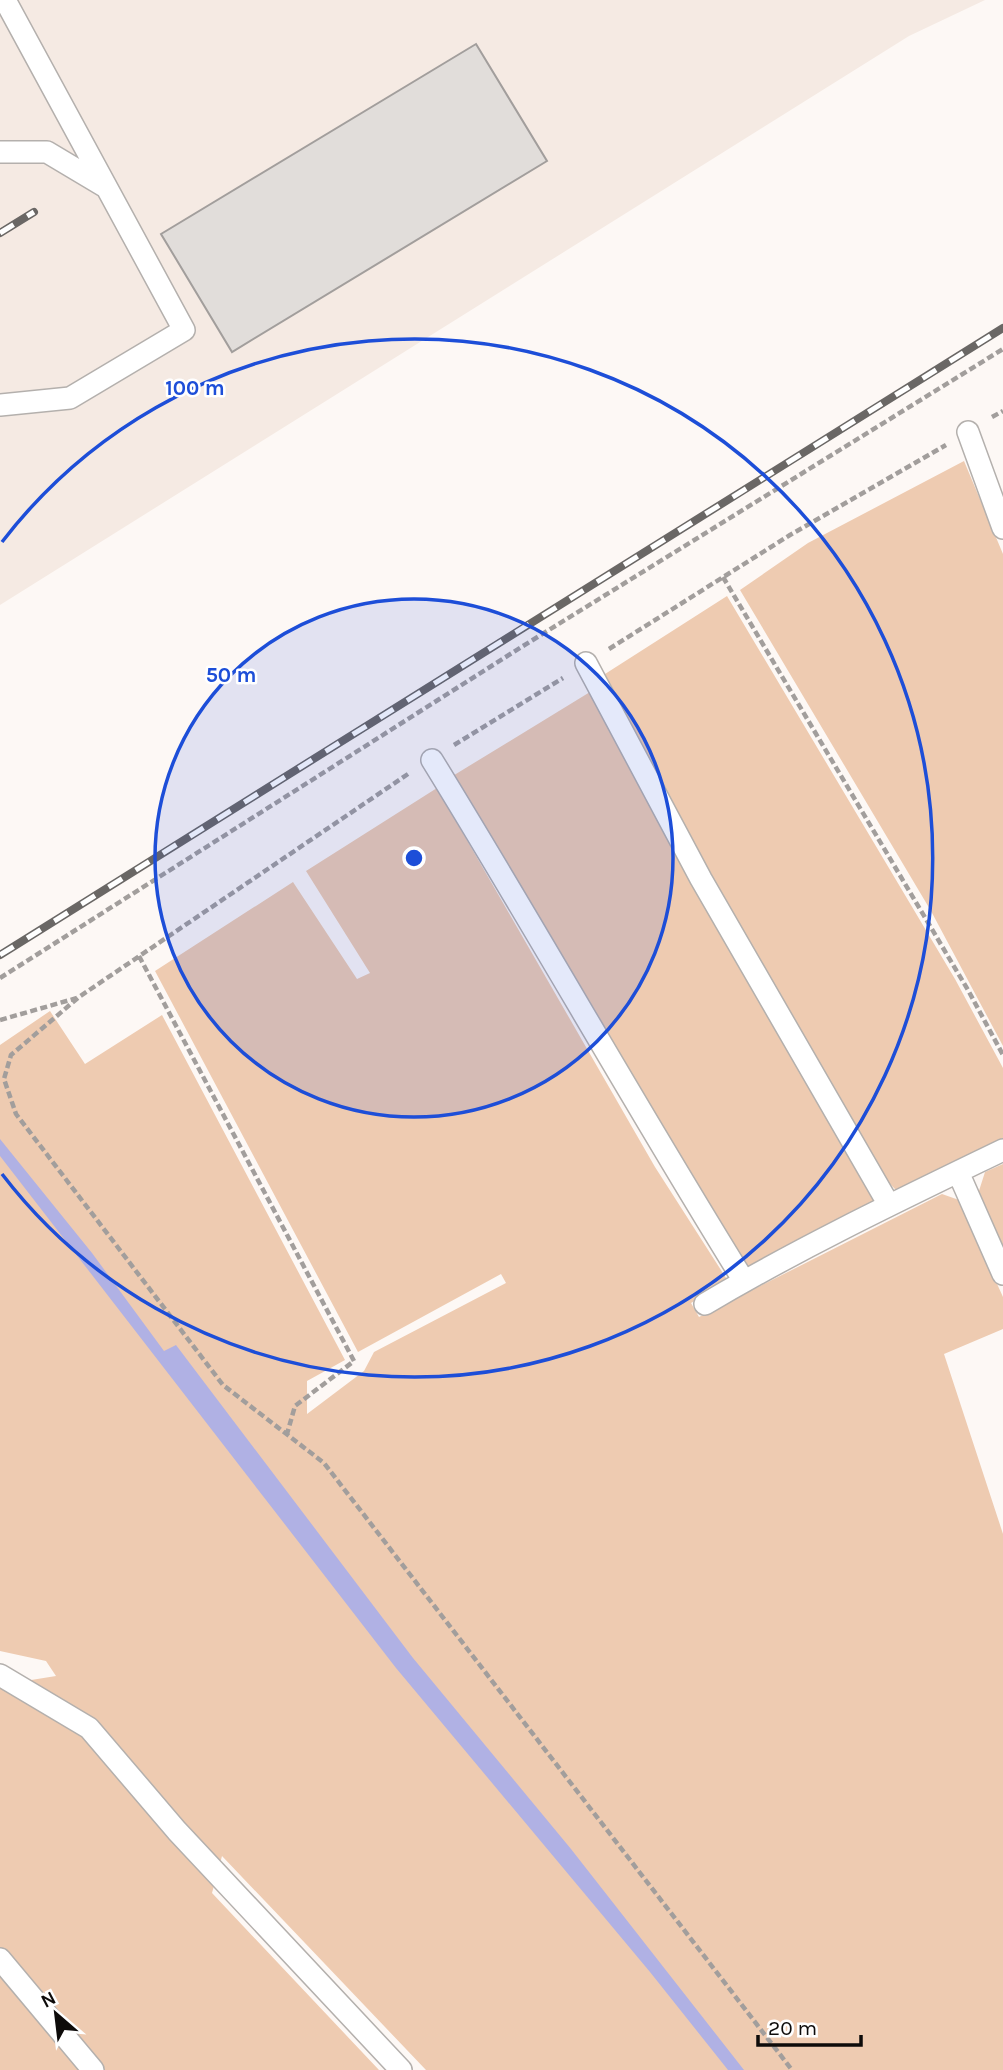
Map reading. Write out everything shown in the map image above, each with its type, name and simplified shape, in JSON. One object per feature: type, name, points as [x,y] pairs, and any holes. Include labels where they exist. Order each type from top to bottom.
[{"type":"lane","points":[[0,405],[70,398],[184,330],[5,0]]},
{"type":"lane","points":[[0,152],[47,152],[106,188]]},
{"type":"lane","points":[[968,432],[1003,528]]},
{"type":"lane","points":[[586,663],[701,879],[889,1205]]},
{"type":"lane","points":[[432,760],[518,899],[661,1147],[744,1281]]},
{"type":"lane","points":[[705,1304],[889,1205],[1003,1150]]},
{"type":"lane","points":[[958,1172],[1003,1274]]},
{"type":"lane","points":[[0,1675],[89,1728],[177,1830],[401,2070]]},
{"type":"lane","points":[[0,1959],[93,2070]]},
{"type":"path","points":[[0,978],[511,653],[1003,349]]},
{"type":"path","points":[[792,2070],[324,1463],[223,1385],[16,1114],[4,1079],[11,1055],[79,997],[432,760],[790,535],[1003,411]]},
{"type":"path","points":[[723,577],[968,990],[1003,1055]]},
{"type":"path","points":[[139,956],[354,1361],[295,1406],[287,1434]]},
{"type":"path","points":[[0,1020],[79,997]]},
{"type":"shaded area","points":[[0,0],[985,0],[909,36],[0,605]]},
{"type":"shaded area","points":[[964,461],[1003,554],[1003,1046],[931,911],[740,590],[808,543]]},
{"type":"shaded area","points":[[727,596],[955,979],[1003,1068],[1003,1138],[896,1190],[884,1178],[721,893],[605,674]]},
{"type":"shaded area","points":[[590,692],[881,1202],[744,1272],[451,777]]},
{"type":"shaded area","points":[[437,788],[655,1167],[728,1281],[691,1303],[699,1317],[942,1194],[959,1200],[1003,1297],[1003,1329],[944,1354],[1003,1534],[1003,2070],[426,2070],[222,1856],[212,1893],[379,2070],[0,2070],[0,1685],[56,1676],[46,1661],[0,1651],[0,1045],[50,1011],[85,1064],[162,1015],[345,1360],[307,1381],[307,1414],[364,1371],[374,1352],[506,1283],[501,1274],[358,1352],[155,971],[293,882],[357,979],[370,973],[306,871]]},
{"type":"shaded area","points":[[1003,1164],[1003,1252],[978,1194],[985,1172]]},
{"type":"water","points":[[0,1139],[92,1253],[164,1351],[176,1345],[413,1658],[571,1849],[744,2070],[728,2070],[650,1972],[396,1668],[0,1156]]},
{"type":"building","points":[[476,44],[547,161],[232,352],[161,234]]},
{"type":"railway","points":[[0,233],[34,212]]},
{"type":"railway","points":[[0,955],[1003,328]]}]
